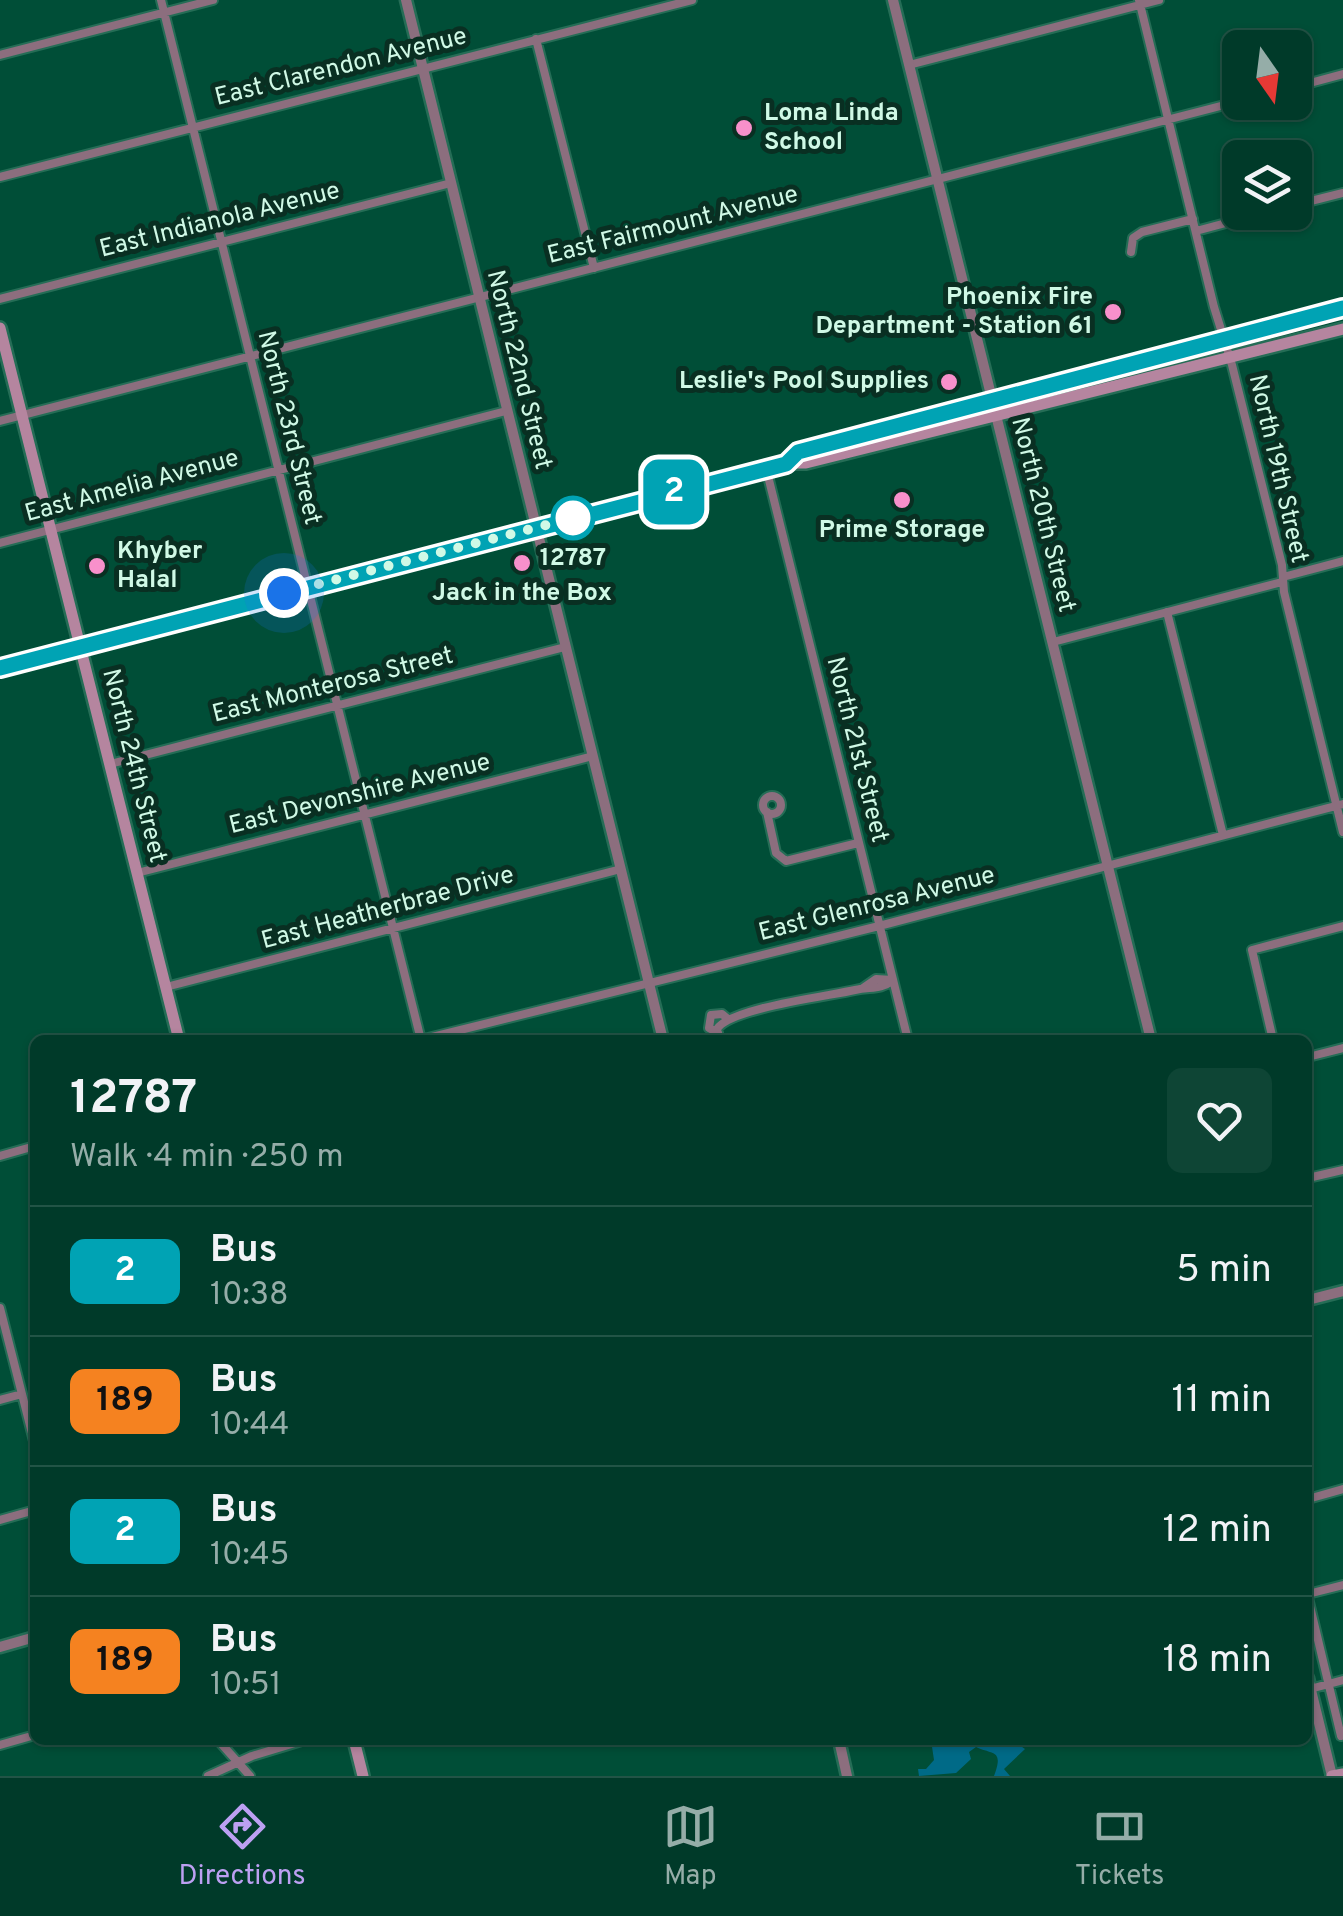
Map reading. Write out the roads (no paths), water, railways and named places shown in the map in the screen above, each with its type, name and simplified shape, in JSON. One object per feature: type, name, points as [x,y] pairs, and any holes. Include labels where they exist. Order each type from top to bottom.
[{"type":"main road","points":[[786,464],[798,452],[1343,308]]},
{"type":"main road","name":"North 24th Street","points":[[0,328],[178,1035]]},
{"type":"main road","points":[[0,668],[766,468],[806,463],[1343,331]]},
{"type":"main road","points":[[355,1745],[363,1776]]},
{"type":"main road","points":[[1332,1776],[1343,1774]]},
{"type":"street","name":"North 23rd Street","points":[[161,0],[419,1035]]},
{"type":"street","points":[[0,55],[213,0]]},
{"type":"street","name":"North 22nd Street","points":[[406,0],[662,1035]]},
{"type":"street","points":[[650,0],[653,11]]},
{"type":"street","name":"East Clarendon Avenue","points":[[0,176],[692,0]]},
{"type":"street","name":"North 20th Street","points":[[893,0],[1150,1035]]},
{"type":"street","points":[[909,65],[1159,0]]},
{"type":"street","name":"North 19th Street","points":[[1140,2],[1340,805],[1343,832]]},
{"type":"street","points":[[536,40],[594,268]]},
{"type":"street","points":[[1312,82],[1343,74]]},
{"type":"street","name":"East Fairmount Avenue","points":[[0,421],[1222,106]]},
{"type":"street","name":"East Indianola Avenue","points":[[0,299],[450,183]]},
{"type":"street","points":[[1312,201],[1343,193]]},
{"type":"street","points":[[1131,252],[1133,238],[1142,232],[1193,219]]},
{"type":"street","points":[[1196,231],[1222,224]]},
{"type":"street","name":"East Amelia Avenue","points":[[0,542],[506,412]]},
{"type":"street","name":"North 21st Street","points":[[766,468],[907,1035]]},
{"type":"street","points":[[1053,642],[1343,561]]},
{"type":"street","points":[[1168,612],[1222,835]]},
{"type":"street","name":"East Monterosa Street","points":[[110,764],[566,647]]},
{"type":"street","name":"East Devonshire Avenue","points":[[137,873],[593,756]]},
{"type":"street","name":"East Glenrosa Avenue","points":[[440,1035],[879,926],[1340,805]]},
{"type":"street","points":[[767,812],[776,852],[786,861],[858,842]]},
{"type":"street","name":"East Heatherbrae Drive","points":[[166,987],[621,869]]},
{"type":"street","points":[[1272,1035],[1252,950],[1343,926]]},
{"type":"street","points":[[718,1035],[719,1024],[728,1019],[799,999],[884,987],[893,980]]},
{"type":"street","points":[[1312,1056],[1343,1048]]},
{"type":"street","points":[[0,1156],[30,1147]]},
{"type":"street","points":[[1312,1177],[1343,1170]]},
{"type":"street","points":[[1312,1299],[1343,1291]]},
{"type":"street","points":[[0,1308],[30,1425]]},
{"type":"street","points":[[0,1400],[22,1394]]},
{"type":"street","points":[[1312,1498],[1343,1489]]},
{"type":"street","points":[[0,1520],[30,1511]]},
{"type":"street","points":[[1312,1595],[1343,1585]]},
{"type":"street","points":[[1312,1614],[1341,1736]]},
{"type":"street","points":[[0,1646],[30,1637]]},
{"type":"street","points":[[1312,1683],[1343,1680]]},
{"type":"street","points":[[1312,1695],[1332,1776]]},
{"type":"street","points":[[0,1745],[30,1737]]},
{"type":"street","points":[[223,1745],[250,1776]]},
{"type":"street","points":[[208,1776],[237,1761],[289,1745]]},
{"type":"street","points":[[840,1745],[848,1776]]},
{"type":"water","points":[[932,1745],[1019,1745],[1025,1749],[1004,1769],[1010,1776],[994,1776],[997,1757],[976,1747],[969,1752],[971,1759],[956,1773],[919,1776],[918,1769],[926,1769],[934,1760]]},
{"type":"place","name":"Loma Linda School","points":[[744,128]]},
{"type":"place","name":"Phoenix Fire Department - Station 61","points":[[1113,312]]},
{"type":"place","name":"Leslie's Pool Supplies","points":[[949,382]]},
{"type":"place","name":"Prime Storage","points":[[902,500]]},
{"type":"place","name":"12787","points":[[573,518]]},
{"type":"place","name":"Jack in the Box","points":[[522,563]]},
{"type":"place","name":"Khyber Halal","points":[[97,566]]}]
